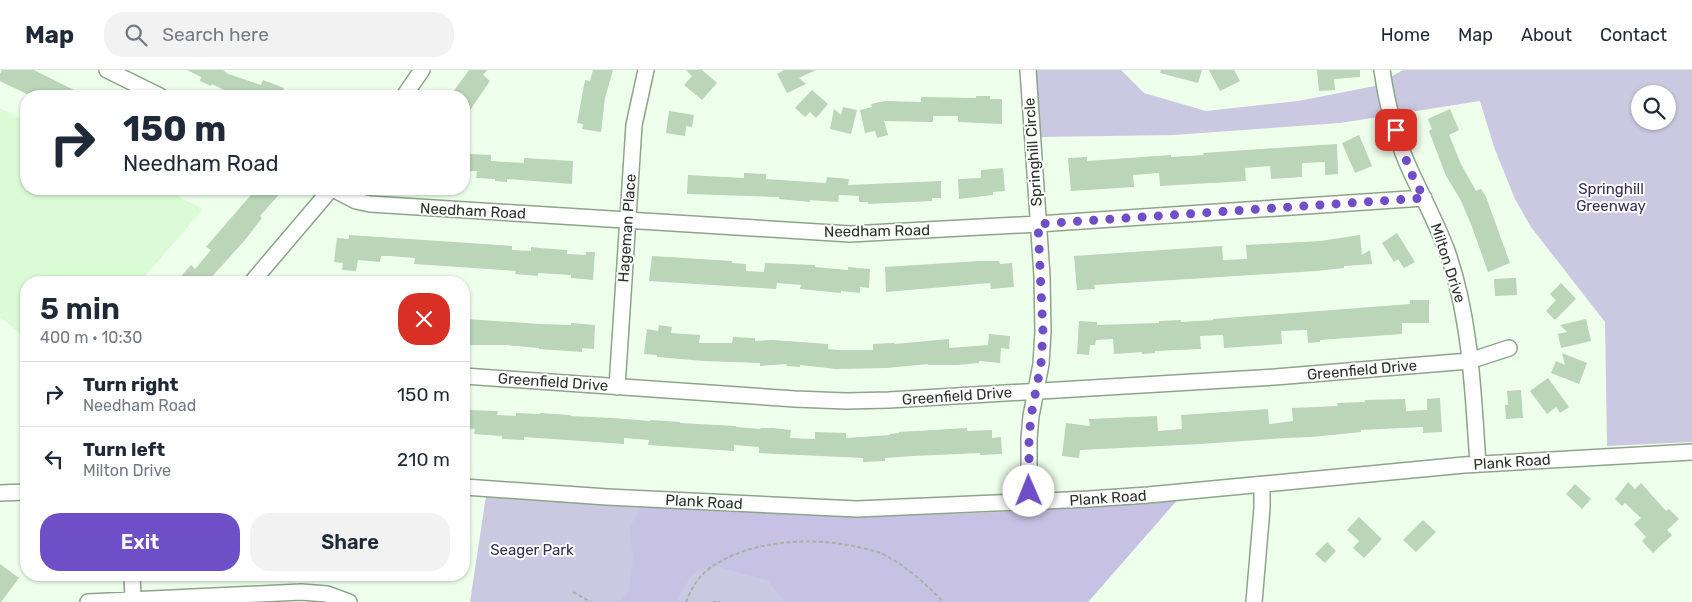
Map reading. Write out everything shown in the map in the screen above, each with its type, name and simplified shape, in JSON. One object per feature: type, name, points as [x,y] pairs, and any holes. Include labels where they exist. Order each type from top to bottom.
[{"type":"street","points":[[107,70],[148,90]]},
{"type":"street","points":[[408,90],[422,70]]},
{"type":"street","name":"Hageman Place","points":[[617,386],[634,125],[646,70]]},
{"type":"street","name":"Springhill Circle","points":[[1028,70],[1043,332],[1041,364],[1031,416],[1029,440],[1029,502]]},
{"type":"street","name":"Milton Drive","points":[[1382,70],[1392,118],[1410,171],[1424,198],[1447,252],[1459,292],[1464,314],[1478,464]]},
{"type":"street","points":[[257,276],[327,195]]},
{"type":"street","name":"Needham Road","points":[[344,195],[356,201],[370,204],[850,234],[1038,224],[1424,198]]},
{"type":"street","name":"Greenfield Drive","points":[[470,376],[846,401],[889,400],[1275,377],[1469,361],[1509,348]]},
{"type":"street","name":"Plank Road","points":[[470,487],[831,509],[1029,502],[1148,495],[1478,464],[1692,452]]},
{"type":"street","points":[[1254,602],[1262,508],[1262,485]]},
{"type":"street","points":[[0,493],[20,492]]},
{"type":"street","points":[[132,581],[133,599]]},
{"type":"street","points":[[88,602],[307,592],[327,594],[349,602]]},
{"type":"path","points":[[686,602],[702,574],[712,566],[754,548],[777,543],[801,542],[847,546],[881,554],[900,564],[943,602]]},
{"type":"path","points":[[573,592],[591,602]]},
{"type":"path","points":[[712,602],[720,602]]},
{"type":"shaded area","points":[[0,108],[20,118],[20,195],[175,195],[203,209],[145,276],[20,276],[20,333],[0,317]]},
{"type":"shaded area","name":"Seager Park","points":[[1178,499],[1088,602],[785,602],[767,580],[718,567],[699,570],[691,576],[676,602],[620,602],[629,591],[633,560],[631,525],[642,504],[797,513],[913,515],[1037,510]]},
{"type":"green space","name":"Springhill Greenway","points":[[1036,70],[1121,70],[1144,93],[1206,111],[1298,101],[1375,86],[1403,70],[1692,70],[1692,442],[1607,446],[1605,322],[1531,227],[1515,199],[1494,147],[1480,101],[1340,123],[1173,135],[1040,137]]},
{"type":"green space","name":"Seager Park","points":[[486,496],[725,510],[868,515],[985,513],[1178,499],[1088,602],[470,602]]},
{"type":"building","points":[[2,70],[34,70],[74,90],[20,91],[0,81]]},
{"type":"building","points":[[187,70],[223,70],[228,74],[261,85],[263,80],[284,88],[283,90],[224,90],[200,81],[201,77]]},
{"type":"building","points":[[469,70],[487,70],[483,75],[490,81],[470,110],[470,90],[454,90]]},
{"type":"building","points":[[593,70],[613,70],[605,98],[601,132],[582,129],[583,124],[577,123],[585,80],[590,81]]},
{"type":"building","points":[[686,70],[702,70],[717,83],[702,100],[684,85],[692,76]]},
{"type":"building","points":[[784,70],[816,70],[799,78],[806,84],[787,93],[777,74]]},
{"type":"building","points":[[1161,70],[1202,70],[1198,83],[1160,73]]},
{"type":"building","points":[[1209,70],[1234,70],[1240,81],[1220,91]]},
{"type":"building","points":[[1317,70],[1360,70],[1360,77],[1334,79],[1335,90],[1319,91]]},
{"type":"building","points":[[812,90],[828,104],[816,118],[810,112],[805,117],[795,108]]},
{"type":"building","points":[[976,96],[990,96],[990,99],[1002,99],[1002,124],[958,122],[958,116],[933,116],[933,122],[884,121],[888,135],[877,138],[875,131],[865,133],[860,110],[872,107],[871,104],[885,101],[921,102],[921,97],[976,98]]},
{"type":"building","points":[[843,107],[857,110],[851,134],[830,129],[834,109],[841,115]]},
{"type":"building","points":[[1450,109],[1459,130],[1449,135],[1461,164],[1476,191],[1481,189],[1486,197],[1510,263],[1488,272],[1471,224],[1460,199],[1446,176],[1429,131],[1432,129],[1428,119]]},
{"type":"building","points":[[669,111],[694,115],[692,127],[686,126],[685,136],[666,133]]},
{"type":"building","points":[[1359,135],[1372,166],[1355,173],[1342,143]]},
{"type":"building","points":[[1337,144],[1338,174],[1325,175],[1325,162],[1302,163],[1302,177],[1271,179],[1270,166],[1245,168],[1246,181],[1160,186],[1159,173],[1133,175],[1134,187],[1071,191],[1068,158],[1087,157],[1087,161],[1171,155],[1171,157]]},
{"type":"building","points":[[470,154],[491,155],[491,161],[524,163],[524,158],[573,161],[572,184],[507,179],[507,182],[495,181],[495,179],[476,178],[477,171],[470,171]]},
{"type":"building","points":[[1003,168],[1005,191],[993,192],[993,195],[959,199],[958,179],[981,178],[981,170]]},
{"type":"building","points":[[744,173],[766,174],[766,179],[826,183],[827,177],[849,179],[848,185],[941,181],[941,198],[932,198],[932,201],[868,204],[868,202],[859,202],[859,196],[839,195],[838,202],[810,200],[810,202],[779,199],[779,197],[687,194],[688,175],[744,178]]},
{"type":"building","points":[[251,195],[279,195],[260,216],[262,218],[245,240],[212,276],[181,276],[191,265],[195,269],[211,250],[206,247]]},
{"type":"building","points":[[1397,233],[1415,262],[1404,268],[1398,259],[1394,262],[1382,243]]},
{"type":"building","points":[[349,235],[512,246],[512,250],[531,251],[531,247],[567,250],[567,254],[586,255],[586,252],[595,252],[593,280],[571,278],[571,275],[538,273],[538,276],[515,274],[516,271],[414,264],[415,258],[390,256],[381,256],[380,262],[358,260],[356,271],[342,270],[343,263],[334,262],[337,238],[349,239]]},
{"type":"building","points":[[1360,235],[1362,255],[1370,250],[1372,264],[1316,271],[1094,285],[1095,289],[1077,290],[1074,256],[1222,246],[1223,260],[1247,259],[1246,245],[1320,241]]},
{"type":"building","points":[[652,256],[732,261],[732,263],[746,264],[746,271],[764,272],[765,263],[815,265],[815,267],[848,270],[848,267],[870,269],[869,288],[860,287],[860,293],[841,291],[841,293],[800,289],[801,285],[777,283],[776,289],[649,281]]},
{"type":"building","points":[[999,261],[1000,264],[1012,263],[1014,287],[991,289],[990,283],[886,292],[885,267]]},
{"type":"building","points":[[1516,278],[1517,295],[1495,296],[1494,279]]},
{"type":"building","points":[[1561,283],[1576,299],[1555,320],[1546,311],[1556,300],[1550,294]]},
{"type":"building","points":[[1410,300],[1429,300],[1429,323],[1402,323],[1402,334],[1320,340],[1320,342],[1308,343],[1307,330],[1281,331],[1282,344],[1224,348],[1223,335],[1200,336],[1201,349],[1155,351],[1155,353],[1142,354],[1142,352],[1114,354],[1113,339],[1096,340],[1095,345],[1090,345],[1089,355],[1077,354],[1079,321],[1097,322],[1097,325],[1213,320],[1410,304]]},
{"type":"building","points":[[470,319],[540,324],[571,325],[571,323],[595,325],[594,349],[582,348],[582,352],[506,345],[470,345]]},
{"type":"building","points":[[1586,319],[1591,341],[1561,348],[1558,334],[1567,332],[1560,325]]},
{"type":"building","points":[[659,325],[672,327],[671,333],[700,335],[699,343],[732,343],[733,337],[755,338],[755,341],[773,340],[828,344],[828,349],[838,350],[873,350],[873,344],[949,339],[949,348],[988,345],[989,334],[1010,336],[1009,349],[1001,348],[1000,363],[979,361],[979,363],[957,365],[928,364],[887,368],[836,369],[800,365],[800,367],[786,366],[787,364],[760,366],[760,363],[704,361],[644,354],[647,329],[658,331]]},
{"type":"building","points":[[1562,353],[1587,363],[1579,384],[1551,373],[1556,361],[1565,365]]},
{"type":"building","points":[[1548,378],[1569,407],[1560,413],[1556,407],[1547,414],[1530,391]]},
{"type":"building","points":[[1521,390],[1523,418],[1506,419],[1507,391]]},
{"type":"building","points":[[1440,398],[1442,432],[1423,433],[1423,427],[1361,430],[1361,432],[1312,437],[1080,450],[1079,458],[1062,456],[1066,423],[1090,426],[1089,419],[1157,416],[1158,431],[1182,429],[1181,415],[1268,409],[1269,424],[1293,421],[1292,408],[1338,406],[1337,403],[1365,402],[1365,400],[1405,399],[1406,411],[1427,410],[1427,399]]},
{"type":"building","points":[[470,410],[498,411],[497,415],[516,416],[516,413],[540,413],[760,429],[773,428],[791,430],[790,438],[815,439],[815,432],[846,433],[846,438],[890,435],[899,432],[967,428],[967,431],[992,430],[992,438],[1001,437],[1002,454],[913,456],[885,458],[885,461],[863,462],[863,458],[759,453],[759,447],[734,445],[734,451],[648,445],[649,440],[624,438],[624,444],[524,437],[524,440],[502,439],[502,436],[474,434],[475,429],[470,429]]},
{"type":"building","points":[[1628,482],[1635,489],[1641,483],[1666,511],[1669,509],[1679,519],[1667,530],[1672,535],[1653,553],[1642,541],[1646,537],[1634,524],[1641,518],[1625,503],[1622,506],[1615,499]]},
{"type":"building","points":[[1575,484],[1591,499],[1582,509],[1566,494]]},
{"type":"building","points":[[1359,517],[1382,539],[1364,558],[1353,548],[1359,541],[1347,530]]},
{"type":"building","points":[[1423,520],[1436,532],[1416,552],[1403,540]]},
{"type":"building","points":[[1327,542],[1336,551],[1325,563],[1315,554]]},
{"type":"building","points":[[0,564],[19,578],[1,602],[0,602]]},
{"type":"route","points":[[1029,491],[1031,416],[1041,364],[1043,332],[1042,276],[1038,224],[1424,198],[1410,171],[1396,130]]}]
